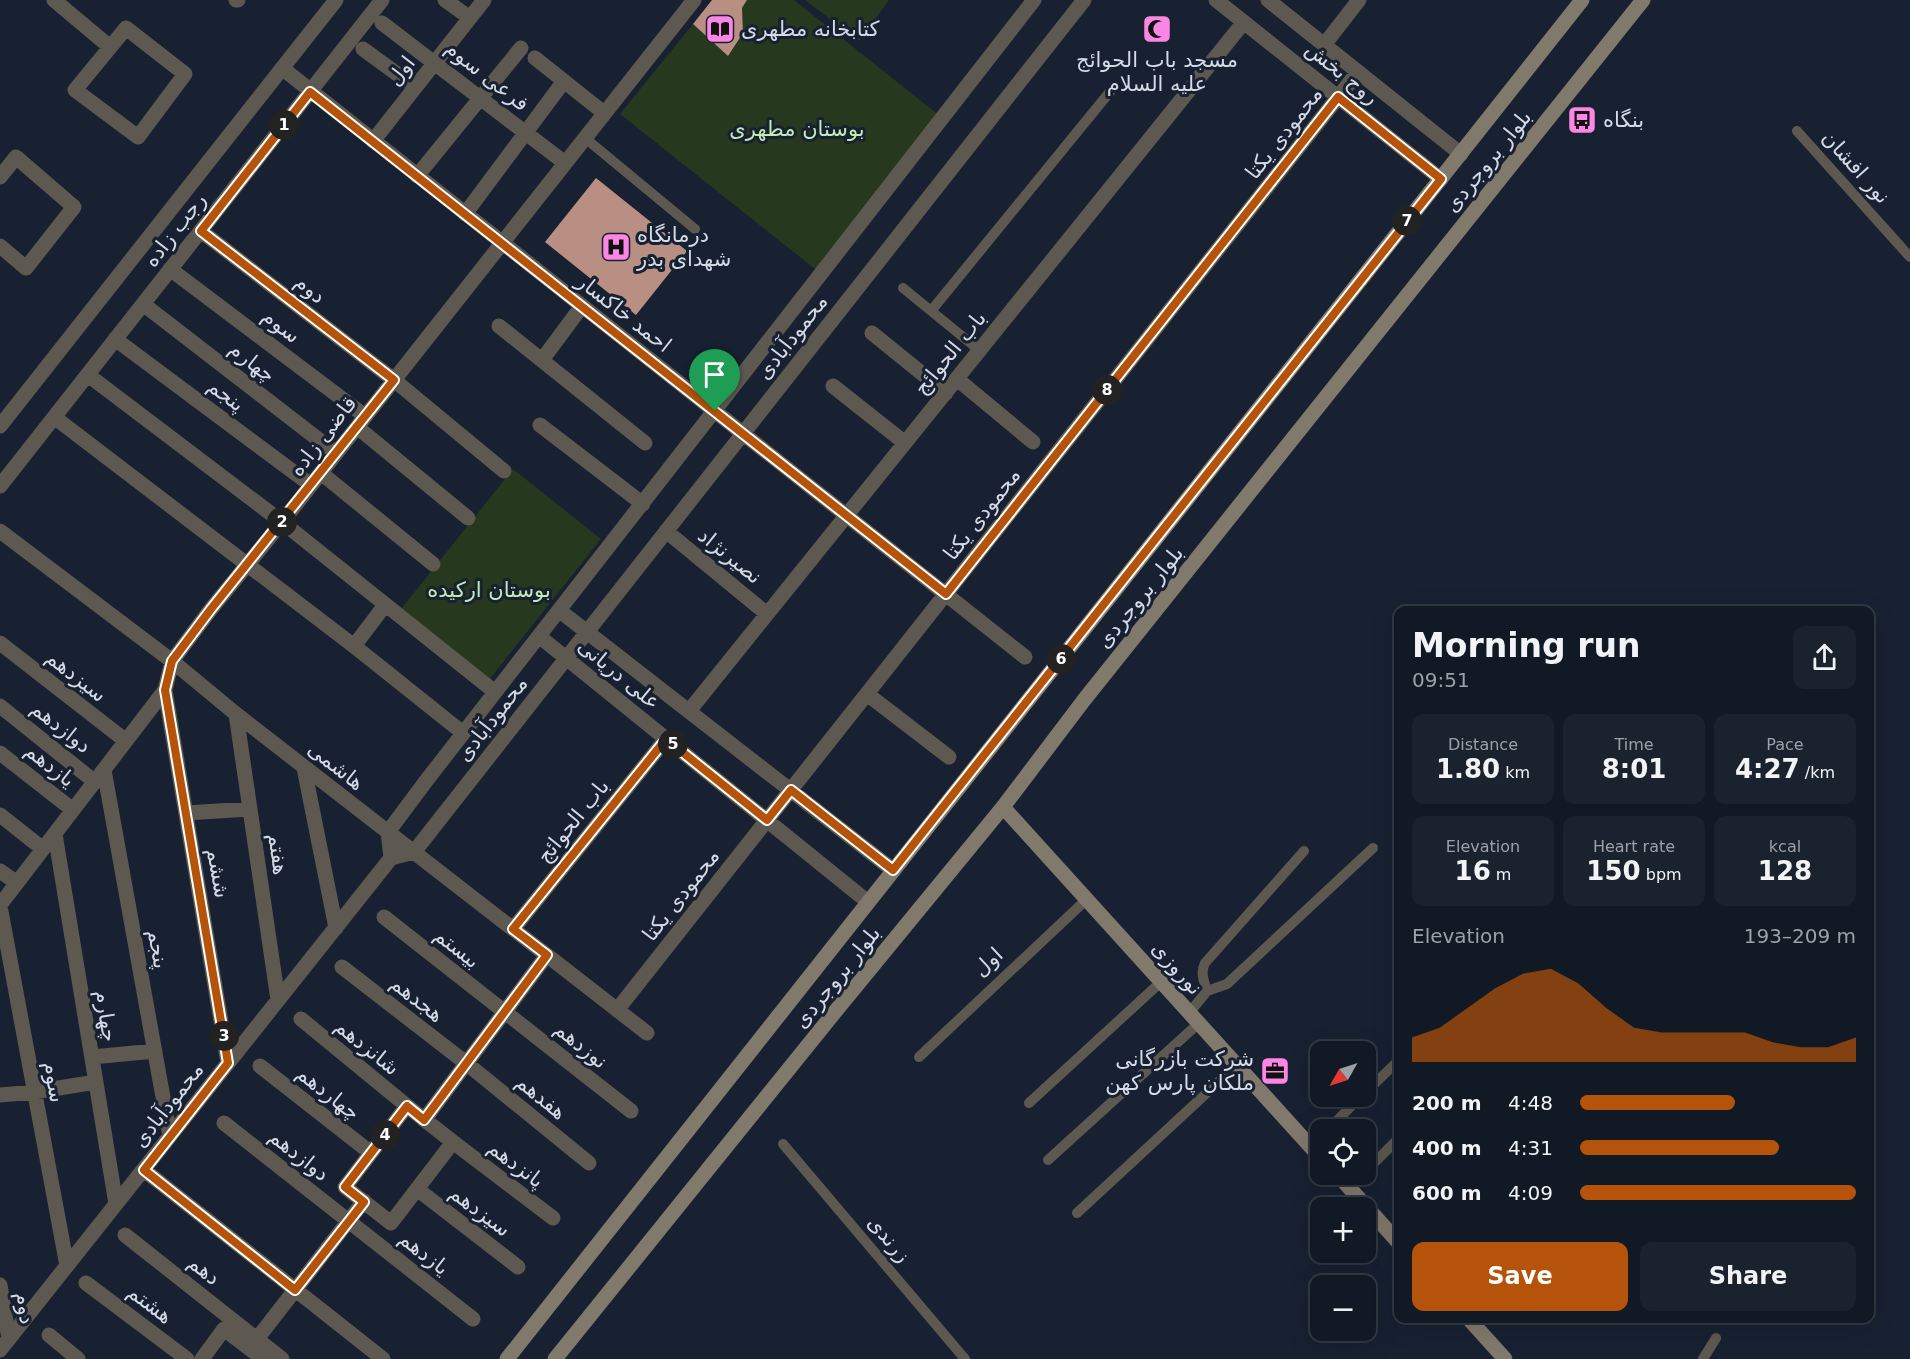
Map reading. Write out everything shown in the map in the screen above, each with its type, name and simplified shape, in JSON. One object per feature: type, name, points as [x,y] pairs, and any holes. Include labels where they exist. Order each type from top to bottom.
[{"type":"main road","name":"بلوار بروجردی","points":[[507,1359],[1582,0]]},
{"type":"main road","name":"بلوار بروجردی","points":[[555,1359],[834,1012],[1003,807],[1092,690],[1643,0]]},
{"type":"main road","name":"نوروزی","points":[[1003,807],[1237,1065],[1310,1140]]},
{"type":"main road","points":[[1346,1185],[1394,1238]]},
{"type":"main road","points":[[1473,1323],[1505,1359]]},
{"type":"street","points":[[54,0],[110,47]]},
{"type":"street","name":"رجب زاده","points":[[0,426],[336,0]]},
{"type":"street","name":"رجب زاده","points":[[0,486],[382,0]]},
{"type":"street","points":[[445,0],[470,18]]},
{"type":"street","name":"اول","points":[[373,141],[484,0]]},
{"type":"street","name":"قاضی زاده","points":[[0,905],[165,690],[172,661],[693,0]]},
{"type":"street","name":"محمودآبادی","points":[[388,832],[1034,0]]},
{"type":"street","name":"محمودآبادی","points":[[414,852],[1084,0]]},
{"type":"street","name":"روح بخش","points":[[1216,0],[1441,179]]},
{"type":"street","name":"روح بخش","points":[[1268,0],[1461,154]]},
{"type":"street","points":[[1324,45],[1359,0]]},
{"type":"street","name":"باب الحوائج","points":[[689,711],[1244,21]]},
{"type":"street","name":"فرعی سوم","points":[[382,23],[565,163]]},
{"type":"street","points":[[126,27],[185,74],[138,137],[75,90],[110,47],[126,27]]},
{"type":"street","points":[[417,176],[521,48]]},
{"type":"street","points":[[363,49],[415,87]]},
{"type":"street","points":[[535,58],[604,113]]},
{"type":"street","name":"احمد خاکسار","points":[[282,68],[1025,657]]},
{"type":"street","name":"محمودی یکتا","points":[[617,1010],[1358,72]]},
{"type":"street","points":[[465,214],[564,81]]},
{"type":"street","points":[[0,177],[16,157],[74,207],[26,268],[0,246]]},
{"type":"street","name":"دوم","points":[[201,231],[394,380],[504,471]]},
{"type":"street","name":"سوم","points":[[170,269],[361,422],[468,518]]},
{"type":"street","name":"چهارم","points":[[143,304],[336,453]]},
{"type":"street","points":[[542,360],[582,306]]},
{"type":"street","points":[[499,326],[645,443]]},
{"type":"street","points":[[872,333],[946,393]]},
{"type":"street","name":"پنجم","points":[[115,339],[311,485]]},
{"type":"street","points":[[88,375],[282,522],[495,692]]},
{"type":"street","points":[[957,379],[1033,442]]},
{"type":"street","points":[[833,386],[905,443]]},
{"type":"street","points":[[54,417],[354,646],[463,733]]},
{"type":"street","points":[[540,425],[643,504]]},
{"type":"street","points":[[321,472],[433,564]]},
{"type":"street","name":"هاشمی","points":[[0,531],[172,661],[304,768],[647,1033]]},
{"type":"street","name":"نصیرنژاد","points":[[666,531],[767,614]]},
{"type":"street","points":[[354,646],[386,605]]},
{"type":"street","points":[[560,611],[893,870]]},
{"type":"street","name":"علی دریانی","points":[[540,637],[868,902]]},
{"type":"street","name":"سیزدهم","points":[[0,643],[126,741]]},
{"type":"street","name":"ششم","points":[[165,690],[228,1063]]},
{"type":"street","points":[[867,694],[949,757]]},
{"type":"street","name":"دوازدهم","points":[[0,706],[100,776]]},
{"type":"street","name":"هفتم","points":[[236,714],[278,1000]]},
{"type":"street","name":"باب الحوائج","points":[[513,929],[666,739]]},
{"type":"street","name":"یازدهم","points":[[0,753],[73,810]]},
{"type":"street","points":[[304,768],[336,928]]},
{"type":"street","name":"پنجم","points":[[100,776],[170,1136]]},
{"type":"street","points":[[186,813],[250,809]]},
{"type":"street","points":[[0,815],[43,849]]},
{"type":"street","points":[[388,832],[391,858],[414,852]]},
{"type":"street","name":"چهارم","points":[[55,834],[116,1204]]},
{"type":"street","name":"محمودآبادی","points":[[5,1344],[391,858]]},
{"type":"street","points":[[0,871],[17,883]]},
{"type":"street","name":"سوم","points":[[0,905],[67,1266]]},
{"type":"street","name":"بیستم","points":[[384,917],[505,1011]]},
{"type":"street","points":[[424,1120],[547,955]]},
{"type":"street","name":"هجدهم","points":[[342,967],[466,1063]]},
{"type":"street","name":"نوزدهم","points":[[505,1011],[631,1111]]},
{"type":"street","name":"شانزدهم","points":[[301,1019],[424,1120]]},
{"type":"street","points":[[92,1057],[155,1051]]},
{"type":"street","name":"هفدهم","points":[[466,1063],[589,1163]]},
{"type":"street","name":"چهاردهم","points":[[260,1066],[371,1153]]},
{"type":"street","points":[[0,1095],[96,1082]]},
{"type":"street","points":[[407,1106],[345,1187],[364,1202],[391,1223],[453,1142]]},
{"type":"street","name":"پانزدهم","points":[[424,1120],[553,1218]]},
{"type":"street","name":"دوازدهم","points":[[224,1123],[348,1220]]},
{"type":"street","points":[[144,1170],[383,1359]]},
{"type":"street","name":"سیزدهم","points":[[417,1189],[518,1267]]},
{"type":"street","points":[[254,1344],[364,1202]]},
{"type":"street","name":"یازدهم","points":[[348,1220],[474,1319]]},
{"type":"street","name":"دهم","points":[[125,1235],[254,1344]]},
{"type":"street","name":"هشتم","points":[[86,1283],[187,1359]]},
{"type":"street","name":"دوم","points":[[0,1285],[5,1344]]},
{"type":"street","points":[[202,1359],[224,1329],[282,1359]]},
{"type":"street","points":[[49,1335],[78,1359]]},
{"type":"street","points":[[254,1344],[263,1359]]},
{"type":"lane","points":[[931,311],[1113,88]]},
{"type":"lane","name":"نور افشان","points":[[1797,131],[1910,257]]},
{"type":"lane","points":[[585,138],[694,229]]},
{"type":"lane","points":[[903,288],[979,350]]},
{"type":"lane","points":[[1048,1160],[1194,1018],[1207,992],[1227,984],[1373,848]]},
{"type":"lane","points":[[1207,992],[1202,976],[1205,963],[1304,851]]},
{"type":"lane","name":"اول","points":[[919,1057],[1087,899]]},
{"type":"lane","points":[[1029,1103],[1162,981]]},
{"type":"lane","points":[[1077,1213],[1237,1065]]},
{"type":"lane","points":[[1376,1082],[1394,1065]]},
{"type":"lane","points":[[1339,1119],[1351,1107]]},
{"type":"lane","points":[[1376,1161],[1394,1143]]},
{"type":"lane","name":"زرندی","points":[[783,1144],[966,1359]]},
{"type":"lane","points":[[1349,1188],[1352,1185]]},
{"type":"lane","points":[[1703,1359],[1716,1338]]},
{"type":"green space","name":"بوستان مطهری","points":[[747,0],[794,0],[940,116],[820,273],[620,114],[693,24],[728,56],[742,8]]},
{"type":"green space","points":[[805,0],[889,0],[859,41]]},
{"type":"green space","name":"بوستان ارکیده","points":[[513,469],[601,539],[489,680],[401,609]]},
{"type":"building","name":"کتابخانه مطهری","points":[[712,0],[747,0],[742,8],[743,33],[728,56],[693,24]]},
{"type":"building","name":"درمانگاه شهدای بدر","points":[[596,178],[687,251],[636,315],[545,242]]},
{"type":"place","name":"کتابخانه مطهری","points":[[720,29]]},
{"type":"place","name":"مسجد باب الحوائج علیه السلام","points":[[1157,29]]},
{"type":"place","name":"بنگاه","points":[[1582,120]]},
{"type":"place","name":"درمانگاه شهدای بدر","points":[[616,247]]},
{"type":"place","name":"شرکت بازرگانی ملکان پارس کهن","points":[[1275,1071]]},
{"type":"route","points":[[310,92],[715,411],[946,594],[1338,97],[1441,179],[893,870],[791,790],[767,820],[666,739],[513,929],[547,955],[424,1120],[407,1106],[345,1187],[364,1202],[295,1290],[144,1170],[228,1063],[165,690],[172,661],[394,380],[201,231],[310,92]]}]
